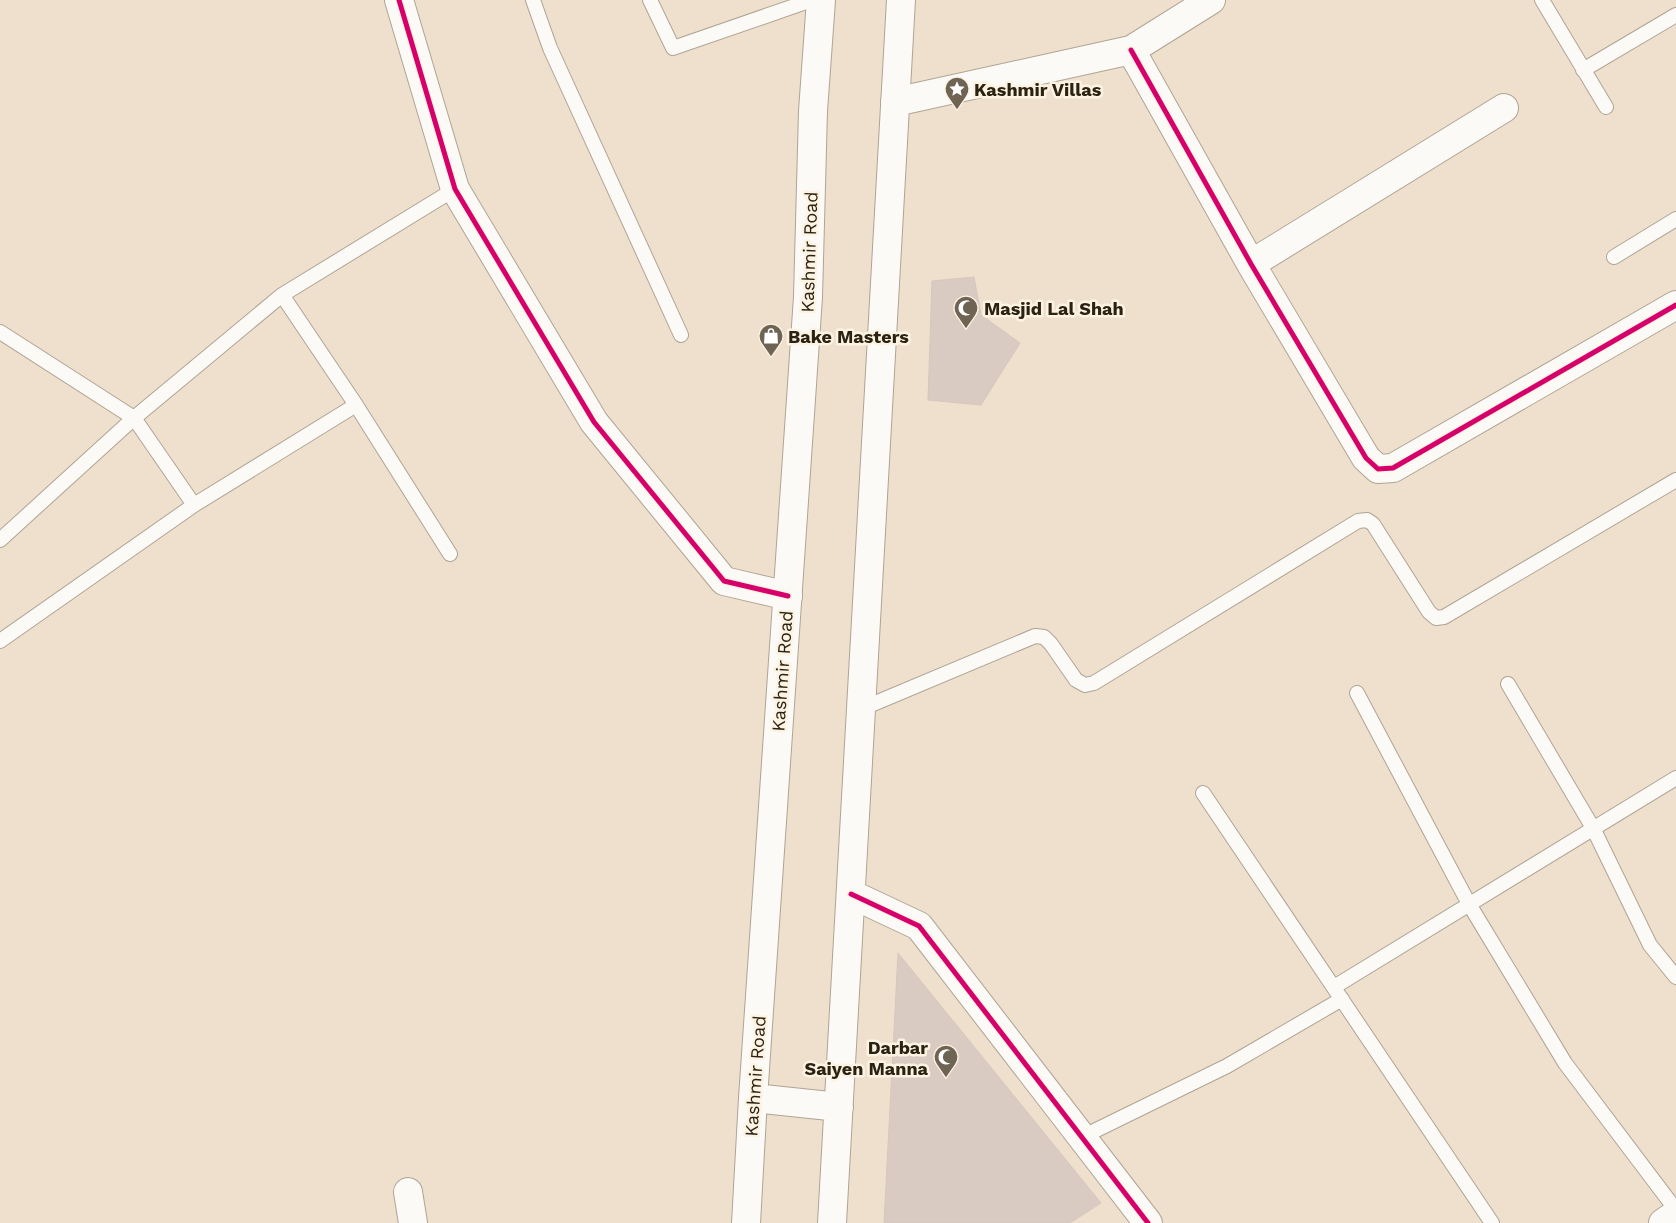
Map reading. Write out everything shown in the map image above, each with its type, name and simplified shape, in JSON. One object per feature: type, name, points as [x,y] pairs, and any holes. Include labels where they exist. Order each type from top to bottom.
[{"type":"street","points":[[399,0],[455,189],[594,422],[724,581],[788,596]]},
{"type":"street","name":"Kashmir Road","points":[[746,1223],[808,297],[813,112],[821,0]]},
{"type":"street","points":[[832,1223],[901,0]]},
{"type":"street","points":[[895,102],[1131,50],[1211,0]]},
{"type":"street","points":[[1131,50],[1251,264],[1366,458],[1378,469],[1394,468],[1676,305]]},
{"type":"street","points":[[1251,264],[1504,108]]},
{"type":"street","points":[[851,894],[919,926],[1148,1223]]},
{"type":"street","points":[[753,1098],[839,1107]]},
{"type":"street","points":[[408,1192],[413,1223]]},
{"type":"street","points":[[1663,1223],[1676,1214]]},
{"type":"lane","points":[[533,0],[550,48],[681,335]]},
{"type":"lane","points":[[650,0],[673,48],[812,0]]},
{"type":"lane","points":[[1542,0],[1606,107]]},
{"type":"lane","points":[[1583,70],[1676,15]]},
{"type":"lane","points":[[0,540],[134,418],[282,296],[455,189]]},
{"type":"lane","points":[[1614,257],[1676,220]]},
{"type":"lane","points":[[282,296],[356,404],[450,554]]},
{"type":"lane","points":[[1,334],[134,418],[194,506]]},
{"type":"lane","points":[[0,641],[194,506],[356,404]]},
{"type":"lane","points":[[861,709],[1035,636],[1044,637],[1052,644],[1076,680],[1085,685],[1094,683],[1358,521],[1366,520],[1373,524],[1429,612],[1436,618],[1444,617],[1676,480]]},
{"type":"lane","points":[[1508,684],[1593,828],[1650,945],[1676,977]]},
{"type":"lane","points":[[1357,693],[1469,904],[1565,1063],[1676,1210]]},
{"type":"lane","points":[[1334,987],[1676,778]]},
{"type":"lane","points":[[1203,793],[1492,1223]]},
{"type":"lane","points":[[1082,1137],[1227,1066],[1342,999]]},
{"type":"building","name":"Masjid Lal Shah","points":[[974,277],[981,315],[1020,343],[981,405],[928,400],[932,281]]},
{"type":"building","name":"Darbar Saiyen Manna","points":[[898,953],[1101,1203],[1070,1223],[884,1223]]},
{"type":"cycle path","points":[[399,0],[455,189],[594,422],[724,581],[788,596]]},
{"type":"cycle path","points":[[1131,50],[1251,264],[1366,458],[1378,469],[1393,468],[1676,305]]},
{"type":"cycle path","points":[[851,894],[919,926],[1148,1223]]},
{"type":"place","name":"Kashmir Villas","points":[[957,110]]},
{"type":"place","name":"Masjid Lal Shah","points":[[966,329]]},
{"type":"place","name":"Bake Masters","points":[[771,357]]},
{"type":"place","name":"Darbar Saiyen Manna","points":[[946,1078]]}]
